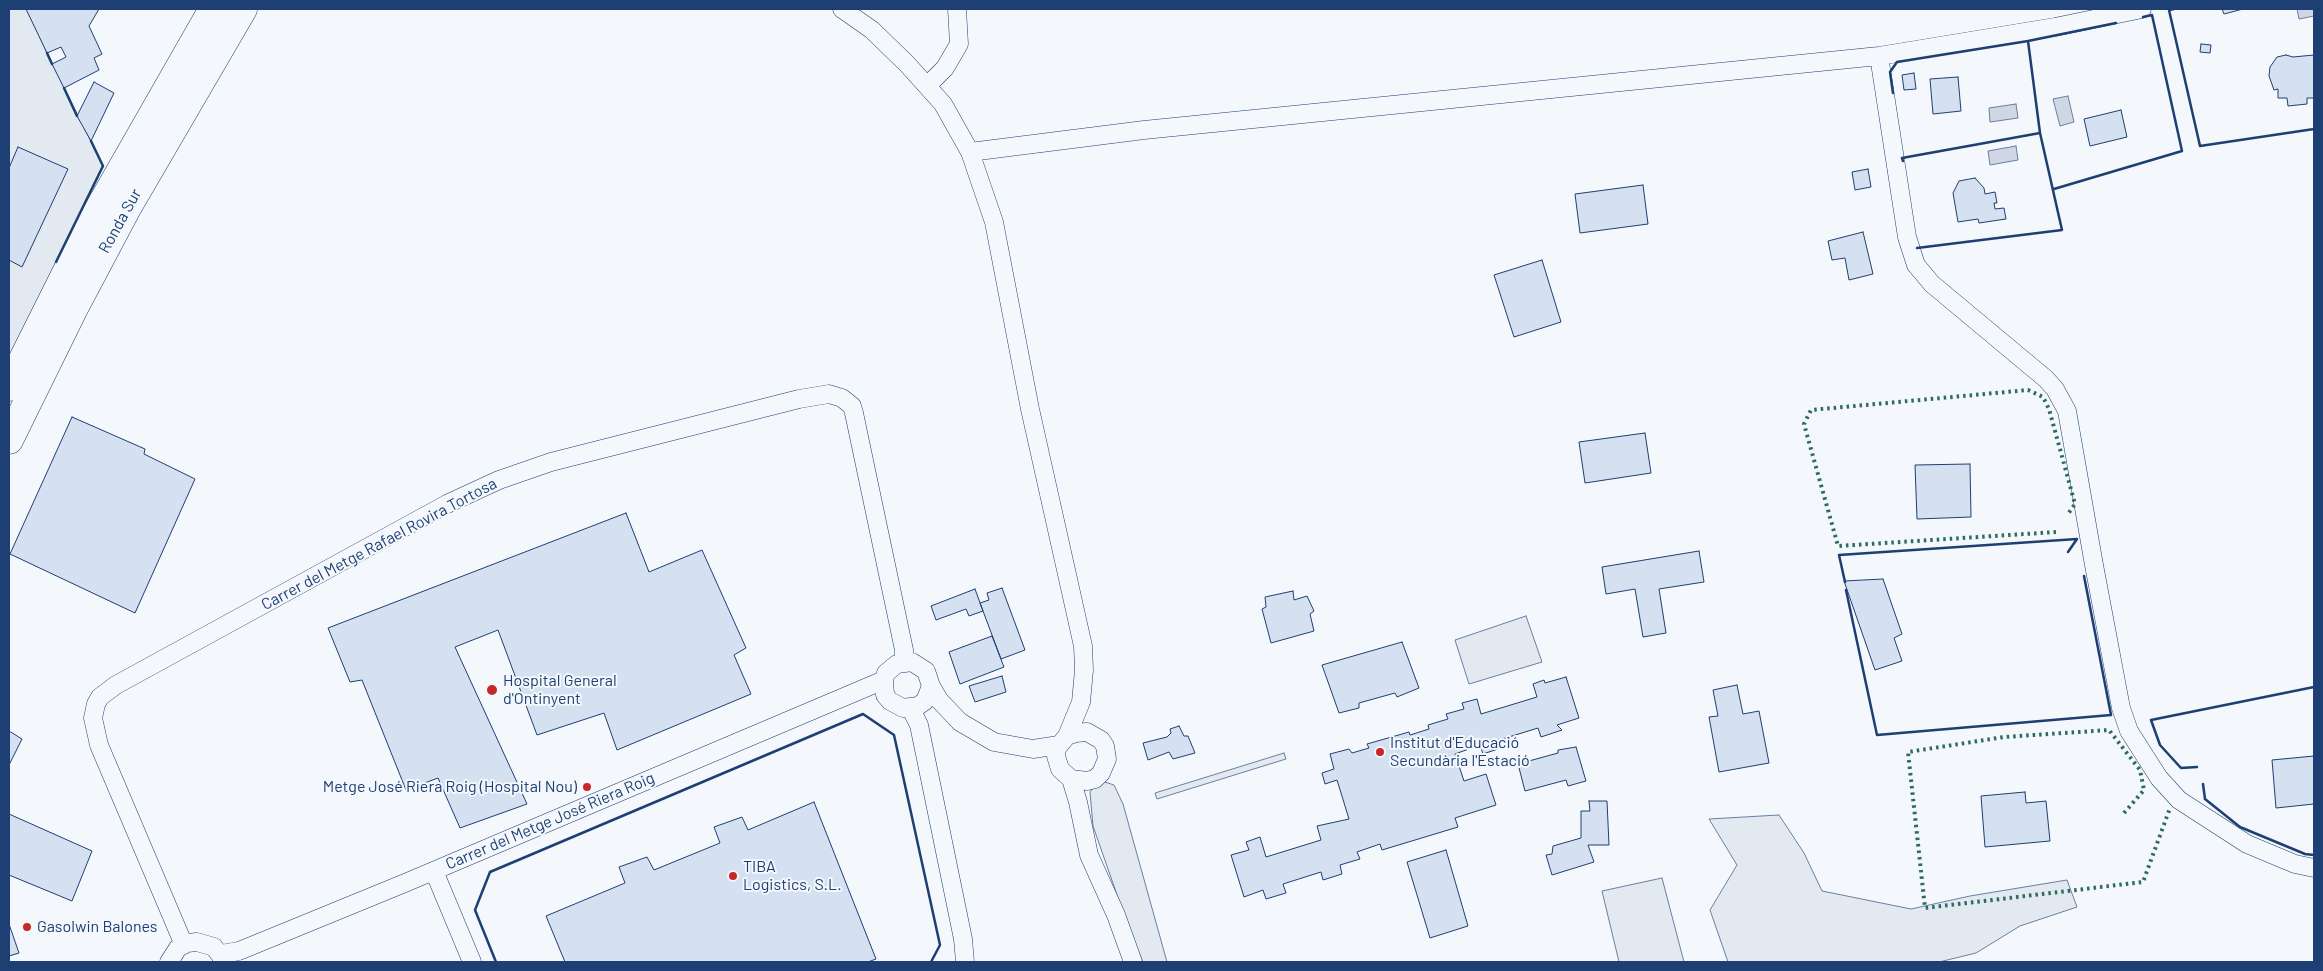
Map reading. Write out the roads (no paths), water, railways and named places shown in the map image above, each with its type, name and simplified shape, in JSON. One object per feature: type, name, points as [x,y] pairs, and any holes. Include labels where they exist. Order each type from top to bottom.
[{"type":"main road","name":"Ronda Sur","points":[[9,387],[94,219],[213,9]]},
{"type":"main road","name":"Ronda Sur","points":[[9,440],[72,310],[122,216],[182,111],[244,9]]},
{"type":"street","points":[[842,9],[872,30],[943,104],[970,152],[994,222],[1030,409],[1083,646],[1084,670],[1081,702],[1087,732]]},
{"type":"street","points":[[927,86],[945,68],[959,44],[957,9]]},
{"type":"street","points":[[970,152],[1144,130],[1879,56],[2055,27],[2142,9]]},
{"type":"street","points":[[1879,56],[1907,237],[1916,265],[1932,284],[2046,379],[2055,389],[2067,411],[2121,708],[2129,731],[2159,778],[2179,800],[2247,844],[2296,864],[2314,868]]},
{"type":"street","name":"Carrer del Metge Rafael Rovira Tortosa","points":[[184,945],[99,745],[93,718],[96,704],[100,697],[116,686],[438,509],[499,480],[551,462],[799,399],[829,394],[842,398],[852,406],[854,413],[904,650],[904,662]]},
{"type":"street","points":[[888,699],[883,687],[884,680],[891,668],[904,662],[912,662],[926,671],[925,700],[919,725],[965,962]]},
{"type":"street","name":"Carrer del Metge José Riera Roig","points":[[224,960],[239,950],[434,871],[884,680]]},
{"type":"street","points":[[861,689],[888,699],[896,706],[925,700],[994,742],[1033,749],[1061,748],[1076,732],[1087,732],[1101,740],[1105,746],[1107,759],[1101,773],[1079,780],[1060,769],[1061,748],[1081,702]]},
{"type":"street","points":[[1079,780],[1078,802],[1089,855],[1116,915],[1133,962]]},
{"type":"street","points":[[434,871],[472,962]]},
{"type":"street","points":[[169,962],[172,956],[184,945],[196,942],[206,943],[224,960]]},
{"type":"place","name":"Hospital General d'Ontinyent","points":[[492,690]]},
{"type":"place","name":"Institut d'Educació Secundària l'Estació","points":[[1380,752]]},
{"type":"place","name":"Metge José Riera Roig (Hospital Nou)","points":[[587,787]]},
{"type":"place","name":"TIBA Logistics, S.L.","points":[[733,876]]},
{"type":"place","name":"Gasolwin Balones","points":[[27,927]]}]
